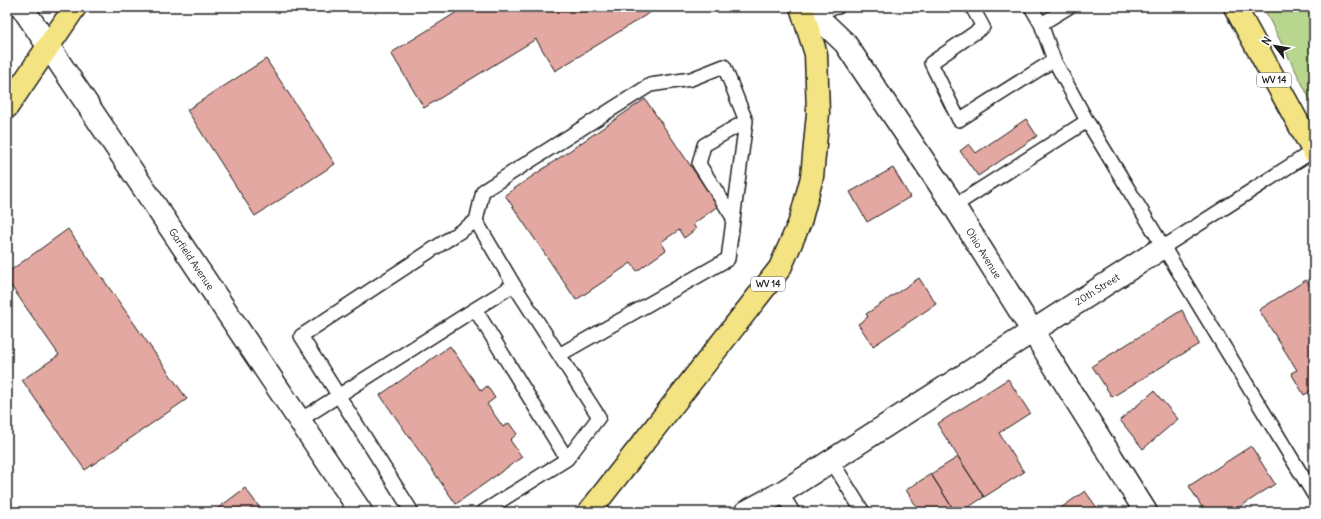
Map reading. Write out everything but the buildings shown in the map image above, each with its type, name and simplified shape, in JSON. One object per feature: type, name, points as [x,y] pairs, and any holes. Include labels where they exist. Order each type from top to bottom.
[{"type":"main road","points":[[7,107],[75,7]]},
{"type":"main road","name":"WV 14","points":[[1234,7],[1314,152]]},
{"type":"main road","name":"WV 14","points":[[590,512],[780,268],[800,222],[812,177],[818,112],[816,54],[807,9]]},
{"type":"street","name":"Garfield Avenue","points":[[22,7],[48,48],[66,72],[361,512]]},
{"type":"street","name":"Ohio Avenue","points":[[807,9],[846,43],[954,206],[1146,512]]},
{"type":"street","name":"20th Street","points":[[746,512],[781,493],[1032,330],[1162,248]]},
{"type":"lane","points":[[807,9],[838,7]]},
{"type":"lane","points":[[972,7],[983,27],[931,63],[959,120],[1054,60]]},
{"type":"lane","points":[[1031,7],[1041,24],[1054,60],[1087,121],[1162,248],[1314,495]]},
{"type":"lane","points":[[1041,24],[1069,7]]},
{"type":"lane","points":[[412,512],[301,336],[476,221],[483,191],[650,85],[691,79],[724,66],[746,121],[732,216],[728,259],[559,355]]},
{"type":"lane","points":[[732,216],[699,164],[704,145],[746,121]]},
{"type":"lane","points":[[954,206],[1087,121]]},
{"type":"lane","points":[[1162,248],[1314,152]]},
{"type":"lane","points":[[476,221],[514,285],[599,417],[566,459],[483,512]]},
{"type":"lane","points":[[300,420],[514,285]]},
{"type":"lane","points":[[474,309],[566,459]]},
{"type":"lane","points":[[831,460],[863,512]]},
{"type":"lane","points":[[781,493],[793,512]]},
{"type":"green space","points":[[1263,7],[1314,7],[1314,107]]}]
